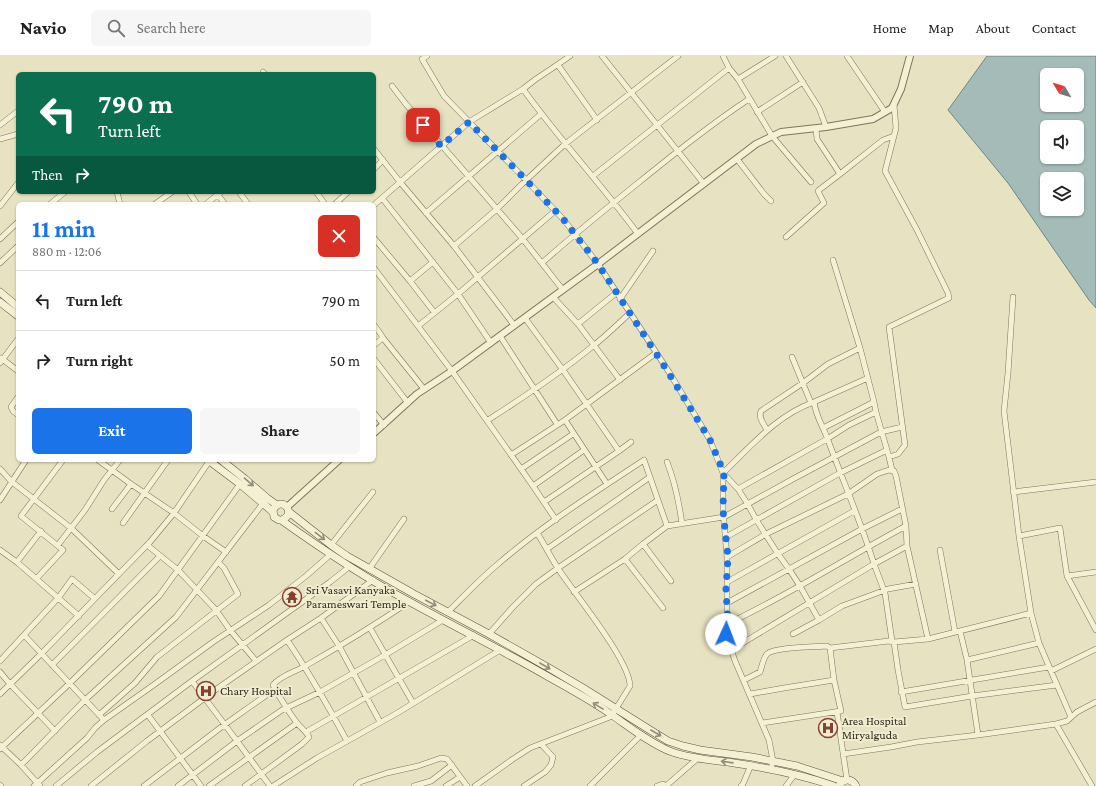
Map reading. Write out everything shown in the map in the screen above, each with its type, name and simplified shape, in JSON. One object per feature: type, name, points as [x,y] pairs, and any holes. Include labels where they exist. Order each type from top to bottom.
[{"type":"main road","points":[[0,292],[16,305]]},
{"type":"main road","points":[[0,302],[16,314]]},
{"type":"main road","points":[[212,462],[265,501],[277,505],[283,504],[288,510],[330,545],[368,569],[489,634],[617,708],[654,733],[675,743],[700,750],[752,757],[795,774],[834,786]]},
{"type":"main road","points":[[223,462],[245,478],[265,501],[276,519],[281,520],[330,555],[409,602],[551,678],[612,715],[641,735],[672,752],[698,758],[750,765],[797,766],[843,782],[852,780],[857,785]]},
{"type":"main road","points":[[273,512],[277,505]]},
{"type":"main road","points":[[281,520],[288,517],[288,510]]},
{"type":"street","points":[[427,56],[422,59],[444,96],[564,220],[574,235],[598,264],[710,440],[724,473],[748,503],[757,521],[800,586],[819,620]]},
{"type":"street","points":[[376,202],[469,122],[523,89],[570,56]]},
{"type":"street","points":[[602,56],[704,184]]},
{"type":"street","points":[[454,246],[497,209],[565,144],[678,56]]},
{"type":"street","points":[[723,56],[772,136],[812,182]]},
{"type":"street","points":[[738,79],[775,56]]},
{"type":"street","points":[[786,56],[819,108],[826,128]]},
{"type":"street","points":[[847,56],[885,112]]},
{"type":"street","points":[[376,431],[424,389],[452,371],[554,297],[756,144],[781,132],[826,128],[873,119],[892,108],[901,89],[910,56]]},
{"type":"street","points":[[558,65],[597,120]]},
{"type":"street","points":[[593,176],[729,68]]},
{"type":"street","points":[[757,112],[803,82]]},
{"type":"street","points":[[392,86],[405,104],[522,238],[563,290]]},
{"type":"street","points":[[523,89],[541,114],[593,176],[638,234]]},
{"type":"street","points":[[542,263],[677,151],[749,99]]},
{"type":"street","points":[[890,456],[898,454],[905,445],[889,327],[949,298],[948,293],[917,230],[884,170],[896,128],[894,105]]},
{"type":"street","points":[[0,124],[16,112]]},
{"type":"street","points":[[426,213],[541,114]]},
{"type":"street","points":[[816,129],[817,139],[840,174]]},
{"type":"street","points":[[0,139],[16,135]]},
{"type":"street","points":[[786,237],[824,203],[818,192],[819,190],[883,140],[894,136]]},
{"type":"street","points":[[376,151],[478,276],[514,325]]},
{"type":"street","points":[[737,158],[771,201]]},
{"type":"street","points":[[376,166],[383,160]]},
{"type":"street","points":[[0,206],[16,186]]},
{"type":"street","points":[[52,202],[62,194]]},
{"type":"street","points":[[158,202],[169,194]]},
{"type":"street","points":[[208,202],[218,194]]},
{"type":"street","points":[[337,202],[346,194]]},
{"type":"street","points":[[382,198],[458,294],[491,343]]},
{"type":"street","points":[[418,326],[458,294],[555,211]]},
{"type":"street","points":[[0,239],[16,224]]},
{"type":"street","points":[[376,240],[434,312]]},
{"type":"street","points":[[0,263],[16,250]]},
{"type":"street","points":[[620,299],[653,251]]},
{"type":"street","points":[[833,260],[860,348],[876,412],[890,456],[892,470],[895,472],[906,526],[907,546],[928,639]]},
{"type":"street","points":[[410,281],[433,262]]},
{"type":"street","points":[[376,271],[488,420],[556,520]]},
{"type":"street","points":[[578,324],[616,293]]},
{"type":"street","points":[[554,297],[578,324],[620,380]]},
{"type":"street","points":[[1013,297],[1004,411],[1018,536],[1031,613],[1039,643],[1071,717]]},
{"type":"street","points":[[488,420],[563,370],[630,313]]},
{"type":"street","points":[[525,318],[619,451]]},
{"type":"street","points":[[376,328],[424,389]]},
{"type":"street","points":[[500,336],[557,424]]},
{"type":"street","points":[[376,343],[383,338]]},
{"type":"street","points":[[16,341],[1,360],[16,370]]},
{"type":"street","points":[[768,430],[760,418],[761,411],[828,364],[860,348]]},
{"type":"street","points":[[511,455],[564,420],[656,353]]},
{"type":"street","points":[[792,357],[827,439],[884,591],[901,692],[905,707],[972,696],[1057,685]]},
{"type":"street","points":[[376,362],[408,403]]},
{"type":"street","points":[[772,765],[769,740],[735,661],[726,634],[728,624],[728,557],[724,517],[724,473],[771,426],[803,406],[868,378]]},
{"type":"street","points":[[16,400],[11,407],[16,413]]},
{"type":"street","points":[[822,428],[874,402]]},
{"type":"street","points":[[738,489],[849,425],[876,412]]},
{"type":"street","points":[[376,415],[384,425]]},
{"type":"street","points":[[564,420],[607,484]]},
{"type":"street","points":[[574,592],[625,558],[667,526],[724,517],[882,432],[902,427]]},
{"type":"street","points":[[521,469],[573,434]]},
{"type":"street","points":[[544,502],[631,442]]},
{"type":"street","points":[[533,486],[584,450]]},
{"type":"street","points":[[726,537],[757,521],[840,473],[887,450]]},
{"type":"street","points":[[448,612],[498,564],[537,533],[644,460],[667,526]]},
{"type":"street","points":[[0,500],[25,462]]},
{"type":"street","points":[[37,578],[63,550],[21,516],[62,462]]},
{"type":"street","points":[[101,462],[130,484],[174,513],[226,552]]},
{"type":"street","points":[[58,545],[85,510],[118,462]]},
{"type":"street","points":[[123,523],[167,462]]},
{"type":"street","points":[[0,694],[79,616],[94,598],[147,545],[174,513],[208,462]]},
{"type":"street","points":[[288,510],[335,462]]},
{"type":"street","points":[[667,462],[673,476],[682,524]]},
{"type":"street","points":[[0,469],[12,482],[71,528],[119,574]]},
{"type":"street","points":[[728,557],[766,534],[847,493],[877,474],[892,470]]},
{"type":"street","points":[[547,549],[650,477]]},
{"type":"street","points":[[1013,492],[1096,482]]},
{"type":"street","points":[[112,509],[130,484]]},
{"type":"street","points":[[240,484],[159,596],[70,683],[1,747],[21,765],[37,785],[104,720],[212,642],[269,606],[330,555]]},
{"type":"street","points":[[330,545],[373,492]]},
{"type":"street","points":[[489,634],[536,584],[658,500]]},
{"type":"street","points":[[21,765],[85,700],[176,617],[265,501]]},
{"type":"street","points":[[727,603],[862,529],[902,509]]},
{"type":"street","points":[[727,582],[854,511]]},
{"type":"street","points":[[368,569],[404,519]]},
{"type":"street","points":[[728,624],[800,586],[868,546],[906,526]]},
{"type":"street","points":[[1018,536],[1060,528],[1067,576],[1096,630]]},
{"type":"street","points":[[17,562],[41,531]]},
{"type":"street","points":[[475,786],[530,748],[606,719],[612,715],[630,686],[630,681],[619,658],[605,635],[558,568],[537,533]]},
{"type":"street","points":[[643,544],[671,581]]},
{"type":"street","points":[[147,545],[178,570],[216,610],[230,630],[256,661]]},
{"type":"street","points":[[731,650],[874,564],[907,546]]},
{"type":"street","points":[[0,550],[18,562],[79,616]]},
{"type":"street","points":[[940,550],[966,660],[978,735]]},
{"type":"street","points":[[52,665],[160,556]]},
{"type":"street","points":[[625,558],[662,608]]},
{"type":"street","points":[[99,715],[135,682],[156,657],[238,594],[224,568],[218,562]]},
{"type":"street","points":[[56,786],[97,752],[349,567]]},
{"type":"street","points":[[1067,576],[1096,572]]},
{"type":"street","points":[[0,661],[58,597],[72,579],[94,598]]},
{"type":"street","points":[[91,786],[205,698],[256,661],[321,618],[373,580]]},
{"type":"street","points":[[793,634],[842,606],[888,589],[916,584]]},
{"type":"street","points":[[246,786],[309,738],[287,708],[275,689],[273,685],[274,683],[306,667],[409,602]]},
{"type":"street","points":[[744,680],[760,672],[765,656],[768,653],[778,650],[827,646],[830,648],[889,641],[893,642],[928,639],[1031,613]]},
{"type":"street","points":[[321,618],[339,646],[380,722]]},
{"type":"street","points":[[178,786],[237,741],[282,710],[320,692],[444,620]]},
{"type":"street","points":[[370,628],[413,703]]},
{"type":"street","points":[[24,635],[104,720]]},
{"type":"street","points":[[306,732],[474,636]]},
{"type":"street","points":[[287,640],[306,667],[346,741]]},
{"type":"street","points":[[966,660],[1039,643]]},
{"type":"street","points":[[762,723],[841,712],[834,680],[830,648]]},
{"type":"street","points":[[901,692],[970,680],[1050,669],[1096,649]]},
{"type":"street","points":[[273,786],[317,758],[413,703],[500,650]]},
{"type":"street","points":[[0,672],[55,731]]},
{"type":"street","points":[[750,694],[834,680]]},
{"type":"street","points":[[192,681],[270,786]]},
{"type":"street","points":[[144,786],[224,725],[275,689]]},
{"type":"street","points":[[843,754],[917,742],[1056,724],[1066,721],[1077,712],[1096,702]]},
{"type":"street","points":[[837,712],[843,754],[843,782]]},
{"type":"street","points":[[148,715],[201,786]]},
{"type":"street","points":[[209,786],[297,723]]},
{"type":"street","points":[[1056,724],[1092,786]]},
{"type":"street","points":[[590,786],[641,735]]},
{"type":"street","points":[[524,786],[545,772],[552,764],[552,757],[541,744]]},
{"type":"street","points":[[356,786],[360,782],[387,773],[418,766],[441,758],[447,759],[467,786]]},
{"type":"street","points":[[657,786],[663,784],[666,786],[698,758]]},
{"type":"street","points":[[414,786],[431,781],[452,765]]},
{"type":"street","points":[[741,786],[750,765]]},
{"type":"street","points":[[786,786],[795,774]]},
{"type":"street","points":[[446,786],[460,777]]},
{"type":"water","points":[[987,56],[1096,56],[1096,308],[1008,183],[948,110]]},
{"type":"place","name":"Sri Vasavi Kanyaka Parameswari Temple","points":[[292,597]]},
{"type":"place","name":"Chary Hospital","points":[[206,691]]},
{"type":"place","name":"Area Hospital Miryalguda","points":[[828,728]]},
{"type":"route","points":[[423,125],[441,146],[469,122],[564,220],[574,235],[598,264],[710,440],[724,473],[723,510],[728,557],[726,589],[728,624],[726,634]]}]
